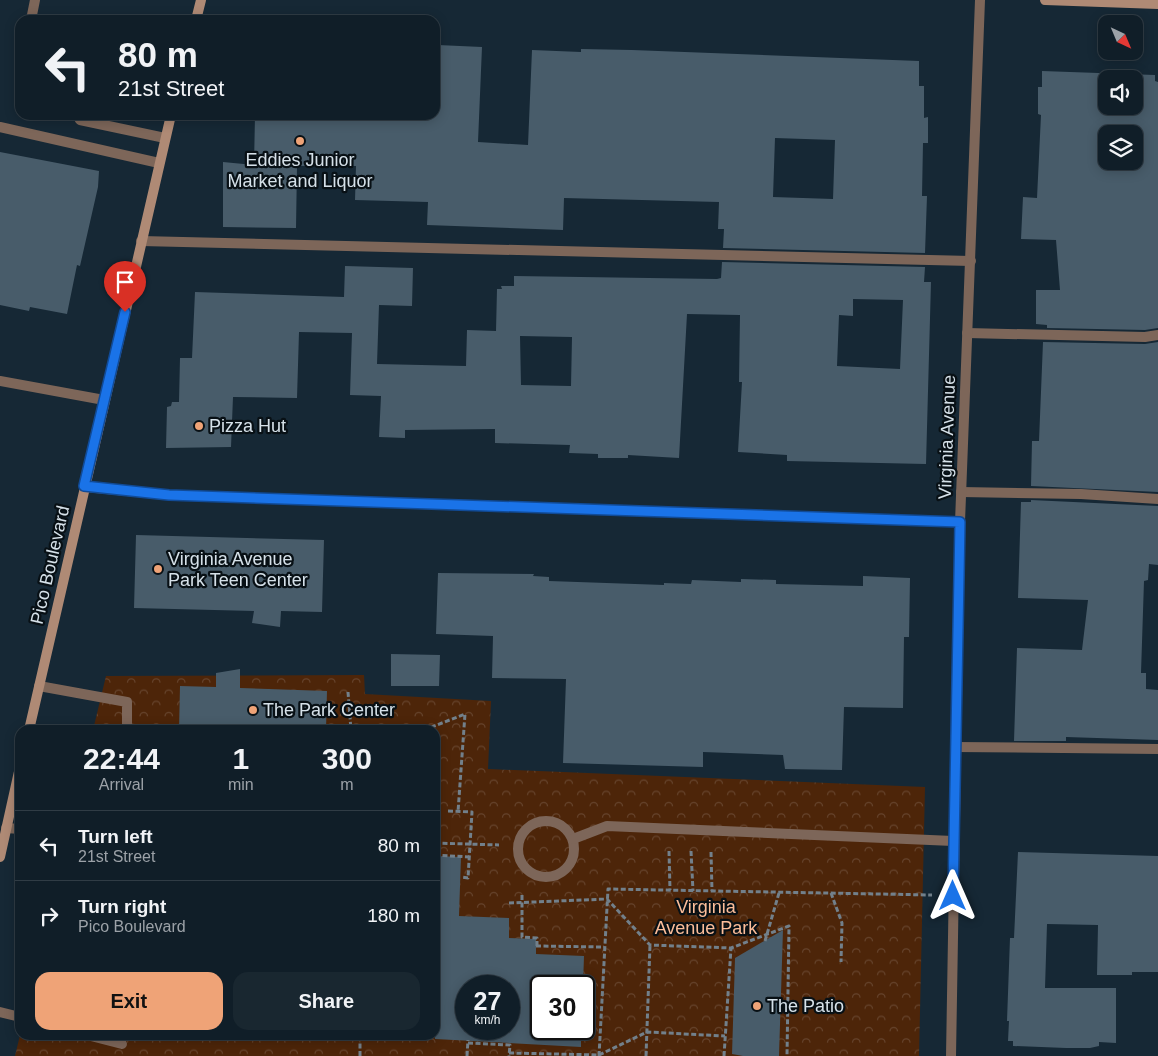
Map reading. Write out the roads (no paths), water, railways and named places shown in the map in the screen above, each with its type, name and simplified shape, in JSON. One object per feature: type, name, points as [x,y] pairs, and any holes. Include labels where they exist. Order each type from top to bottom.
[{"type":"main road","points":[[197,15],[201,0]]},
{"type":"main road","points":[[1045,0],[1158,4]]},
{"type":"main road","name":"Pico Boulevard","points":[[29,725],[170,120]]},
{"type":"main road","points":[[0,856],[15,789]]},
{"type":"street","points":[[32,15],[35,0]]},
{"type":"street","name":"Virginia Avenue","points":[[951,1056],[953,841],[960,522],[980,0]]},
{"type":"street","points":[[80,120],[165,138]]},
{"type":"street","points":[[0,127],[159,163]]},
{"type":"street","points":[[141,241],[971,261]]},
{"type":"street","points":[[967,334],[1144,337],[1158,335]]},
{"type":"street","points":[[0,381],[104,400]]},
{"type":"street","points":[[84,486],[169,495],[960,522]]},
{"type":"street","points":[[961,492],[1081,494],[1158,499]]},
{"type":"street","points":[[38,686],[127,702],[127,725]]},
{"type":"street","points":[[955,747],[1158,749]]},
{"type":"street","points":[[542,820],[561,824],[573,838],[575,848],[569,866],[554,876],[536,876],[521,864],[517,846],[526,829],[534,823],[542,820]]},
{"type":"street","points":[[573,838],[607,826],[953,841]]},
{"type":"street","points":[[6,828],[15,829]]},
{"type":"street","points":[[0,1012],[15,1016]]},
{"type":"street","points":[[106,1040],[122,1044]]},
{"type":"place","name":"Eddies Junior Market and Liquor","points":[[300,141]]},
{"type":"place","name":"Pizza Hut","points":[[199,426]]},
{"type":"place","name":"Virginia Avenue Park Teen Center","points":[[158,569]]},
{"type":"place","name":"The Park Center","points":[[253,710]]},
{"type":"place","name":"The Patio","points":[[757,1006]]},
{"type":"park label","name":"Virginia Avenue Park","points":[[706,918]]}]
